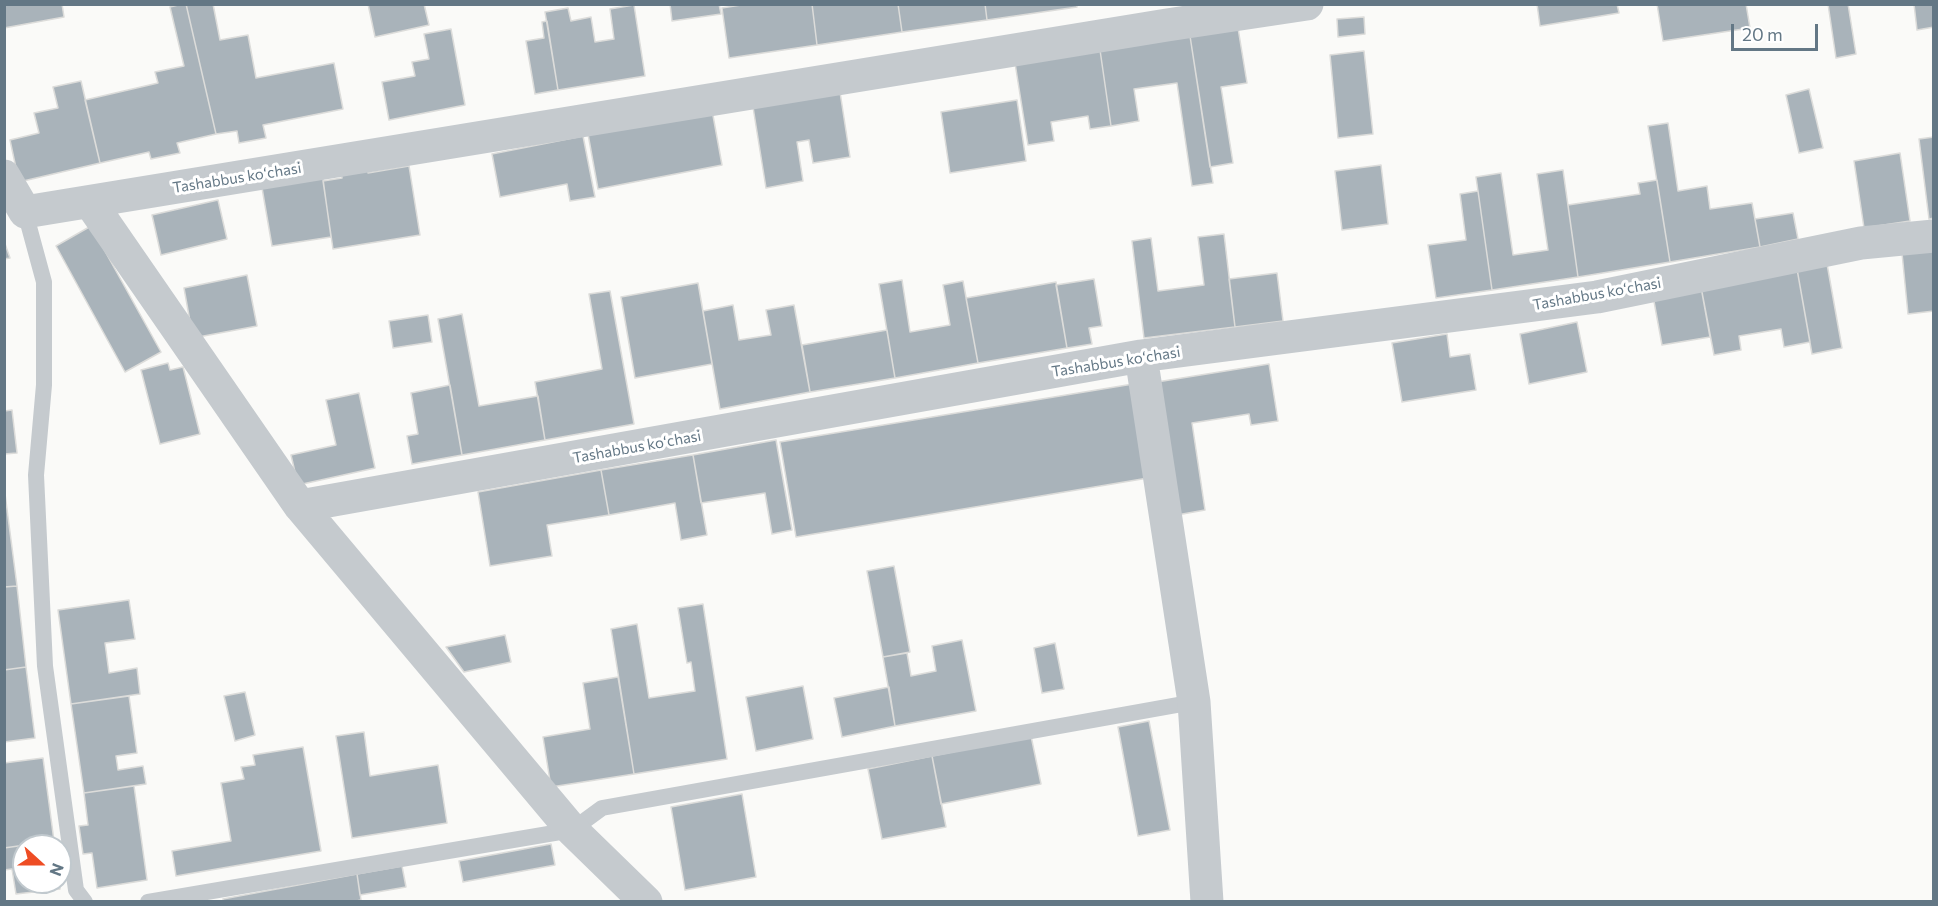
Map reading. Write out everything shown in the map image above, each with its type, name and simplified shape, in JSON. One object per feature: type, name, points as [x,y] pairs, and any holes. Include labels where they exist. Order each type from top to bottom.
[{"type":"street","name":"Tashabbus koʻchasi","points":[[25,212],[1307,4]]},
{"type":"street","points":[[4,176],[25,212]]},
{"type":"street","points":[[90,202],[300,506],[572,830],[646,902]]},
{"type":"street","name":"Tashabbus koʻchasi","points":[[300,506],[1141,357],[1597,297],[1862,243],[1934,236]]},
{"type":"street","points":[[1141,357],[1194,702],[1207,902]]},
{"type":"lane","points":[[25,212],[44,282],[44,385],[36,475],[45,666],[76,890],[85,902]]},
{"type":"lane","points":[[148,902],[572,830],[602,808],[1194,702]]},
{"type":"building","points":[[4,4],[62,4],[64,17],[4,28]]},
{"type":"building","points":[[186,4],[216,134],[177,143],[180,153],[151,159],[149,152],[100,163],[85,100],[158,83],[155,72],[184,66],[170,7]]},
{"type":"building","points":[[186,4],[213,4],[220,40],[248,35],[256,78],[334,63],[343,109],[263,125],[266,138],[239,143],[237,131],[216,134]]},
{"type":"building","points":[[368,4],[424,4],[429,25],[375,37]]},
{"type":"building","points":[[670,4],[719,4],[721,14],[672,21]]},
{"type":"building","points":[[747,4],[812,4],[817,45],[729,58],[722,8]]},
{"type":"building","points":[[812,4],[898,4],[902,32],[817,45]]},
{"type":"building","points":[[898,4],[985,4],[987,20],[902,32]]},
{"type":"building","points":[[985,4],[1076,4],[1077,7],[987,20]]},
{"type":"building","points":[[1537,4],[1617,4],[1619,13],[1540,26]]},
{"type":"building","points":[[1657,4],[1746,4],[1750,28],[1663,41]]},
{"type":"building","points":[[1828,4],[1848,4],[1856,54],[1836,58]]},
{"type":"building","points":[[1914,4],[1934,4],[1934,27],[1917,30]]},
{"type":"building","points":[[634,5],[645,76],[558,90],[545,12],[568,8],[571,21],[591,17],[595,42],[614,39],[610,9]]},
{"type":"building","points":[[1364,17],[1365,34],[1338,37],[1337,19]]},
{"type":"building","points":[[547,21],[558,90],[535,94],[526,41],[544,38],[542,22]]},
{"type":"building","points":[[1238,28],[1247,83],[1221,87],[1233,163],[1210,167],[1190,36]]},
{"type":"building","points":[[451,29],[465,105],[389,120],[382,82],[415,76],[412,62],[429,59],[424,34]]},
{"type":"building","points":[[1190,36],[1213,183],[1192,186],[1177,83],[1134,89],[1139,121],[1111,126],[1100,50]]},
{"type":"building","points":[[1100,50],[1111,126],[1090,129],[1088,116],[1051,122],[1054,141],[1028,145],[1015,63]]},
{"type":"building","points":[[1364,51],[1373,134],[1338,138],[1330,55]]},
{"type":"building","points":[[81,81],[100,163],[19,182],[10,140],[39,133],[34,113],[58,108],[53,87]]},
{"type":"building","points":[[1809,89],[1823,148],[1799,153],[1786,95]]},
{"type":"building","points":[[840,92],[850,157],[813,163],[809,140],[797,142],[803,181],[766,188],[753,107]]},
{"type":"building","points":[[1017,100],[1026,161],[950,173],[941,112]]},
{"type":"building","points":[[712,110],[722,165],[598,189],[588,134]]},
{"type":"building","points":[[1668,123],[1678,191],[1707,186],[1710,209],[1752,203],[1760,247],[1670,262],[1648,126]]},
{"type":"building","points":[[583,136],[595,197],[570,201],[567,184],[500,197],[492,154]]},
{"type":"building","points":[[1934,137],[1934,218],[1929,219],[1919,139]]},
{"type":"building","points":[[1900,153],[1910,221],[1864,228],[1854,161]]},
{"type":"building","points":[[367,162],[368,173],[409,166],[420,235],[333,249],[323,181],[342,178],[340,167]]},
{"type":"building","points":[[1381,165],[1388,224],[1342,230],[1335,171]]},
{"type":"building","points":[[1563,170],[1578,277],[1492,290],[1476,177],[1501,173],[1513,255],[1548,250],[1537,174]]},
{"type":"building","points":[[322,172],[331,237],[272,246],[261,182]]},
{"type":"building","points":[[1657,180],[1670,262],[1578,277],[1568,205],[1640,194],[1638,183]]},
{"type":"building","points":[[1478,191],[1492,290],[1436,298],[1428,245],[1466,240],[1460,194]]},
{"type":"building","points":[[218,200],[227,239],[161,255],[152,215]]},
{"type":"building","points":[[1793,213],[1798,239],[1760,247],[1755,219]]},
{"type":"building","points":[[91,226],[161,352],[125,372],[56,246]]},
{"type":"building","points":[[1224,234],[1235,327],[1144,338],[1132,241],[1151,238],[1158,291],[1204,285],[1198,237]]},
{"type":"building","points":[[4,241],[10,258],[4,259]]},
{"type":"building","points":[[1934,249],[1934,311],[1908,314],[1902,253]]},
{"type":"building","points":[[1827,264],[1842,348],[1812,354],[1797,269]]},
{"type":"building","points":[[1797,269],[1810,342],[1784,347],[1781,329],[1739,336],[1741,350],[1714,355],[1701,287]]},
{"type":"building","points":[[1277,273],[1283,321],[1235,327],[1229,279]]},
{"type":"building","points":[[247,275],[257,326],[193,338],[184,288]]},
{"type":"building","points":[[1094,279],[1102,326],[1089,328],[1092,344],[1067,348],[1056,285]]},
{"type":"building","points":[[902,280],[910,332],[950,325],[943,285],[963,281],[978,363],[895,378],[879,284]]},
{"type":"building","points":[[1056,282],[1067,348],[978,363],[966,298]]},
{"type":"building","points":[[698,283],[712,364],[635,378],[621,297]]},
{"type":"building","points":[[1701,287],[1710,337],[1662,345],[1653,296]]},
{"type":"building","points":[[610,291],[634,424],[545,440],[535,382],[602,369],[589,294]]},
{"type":"building","points":[[733,305],[739,340],[771,335],[766,310],[794,305],[810,392],[720,409],[703,311]]},
{"type":"building","points":[[462,314],[479,406],[538,396],[545,440],[462,455],[438,319]]},
{"type":"building","points":[[428,315],[432,342],[393,348],[389,321]]},
{"type":"building","points":[[1577,322],[1587,372],[1529,384],[1520,334]]},
{"type":"building","points":[[887,330],[895,378],[810,392],[802,345]]},
{"type":"building","points":[[1447,334],[1450,357],[1470,354],[1476,390],[1402,402],[1392,343]]},
{"type":"building","points":[[168,363],[170,370],[183,367],[200,434],[160,444],[141,370]]},
{"type":"building","points":[[1269,364],[1278,421],[1251,425],[1249,414],[1192,423],[1205,510],[1177,515],[1157,382]]},
{"type":"building","points":[[1133,384],[1148,478],[796,537],[780,442]]},
{"type":"building","points":[[450,385],[462,455],[412,464],[407,436],[418,434],[411,393]]},
{"type":"building","points":[[359,393],[375,468],[298,485],[291,455],[336,445],[326,400]]},
{"type":"building","points":[[12,410],[17,453],[4,454],[4,411]]},
{"type":"building","points":[[776,440],[792,530],[772,534],[765,493],[701,503],[693,455]]},
{"type":"building","points":[[693,455],[707,535],[681,540],[675,503],[609,515],[601,470]]},
{"type":"building","points":[[601,470],[609,515],[547,525],[552,556],[490,566],[478,492]]},
{"type":"building","points":[[4,486],[17,586],[4,587]]},
{"type":"building","points":[[894,566],[910,652],[883,657],[867,571]]},
{"type":"building","points":[[17,586],[26,667],[4,670],[4,587]]},
{"type":"building","points":[[129,600],[135,639],[105,643],[109,673],[137,668],[140,694],[71,704],[58,610]]},
{"type":"building","points":[[703,604],[727,759],[634,774],[611,629],[637,624],[649,698],[695,691],[691,662],[687,663],[678,608]]},
{"type":"building","points":[[505,635],[511,662],[464,672],[446,647]]},
{"type":"building","points":[[962,640],[976,711],[895,726],[883,657],[907,653],[911,676],[936,671],[932,646]]},
{"type":"building","points":[[1055,643],[1064,689],[1042,693],[1034,648]]},
{"type":"building","points":[[26,667],[35,738],[4,742],[4,670]]},
{"type":"building","points":[[618,677],[634,774],[551,787],[543,737],[590,729],[583,683]]},
{"type":"building","points":[[803,686],[813,739],[756,751],[746,697]]},
{"type":"building","points":[[889,687],[895,726],[842,737],[834,698]]},
{"type":"building","points":[[245,692],[255,735],[235,741],[224,696]]},
{"type":"building","points":[[129,696],[137,753],[116,756],[118,770],[143,766],[146,784],[84,793],[71,704]]},
{"type":"building","points":[[1149,721],[1170,830],[1138,836],[1118,727]]},
{"type":"building","points":[[364,732],[370,776],[438,765],[447,823],[352,838],[336,736]]},
{"type":"building","points":[[1031,736],[1041,784],[941,804],[932,756]]},
{"type":"building","points":[[303,747],[321,851],[176,876],[172,851],[231,841],[221,783],[244,779],[241,767],[255,765],[253,755]]},
{"type":"building","points":[[932,756],[946,827],[882,839],[868,769]]},
{"type":"building","points":[[43,758],[53,834],[12,834],[12,847],[4,848],[4,763]]},
{"type":"building","points":[[134,786],[147,880],[97,888],[92,853],[83,854],[79,826],[88,825],[84,793]]},
{"type":"building","points":[[742,794],[756,877],[685,890],[671,807]]},
{"type":"building","points":[[551,844],[555,865],[463,882],[459,861]]},
{"type":"building","points":[[12,847],[12,869],[4,870],[4,848]]},
{"type":"building","points":[[402,866],[406,887],[360,895],[357,874]]},
{"type":"building","points":[[357,874],[361,900],[352,902],[224,902],[223,899]]}]
